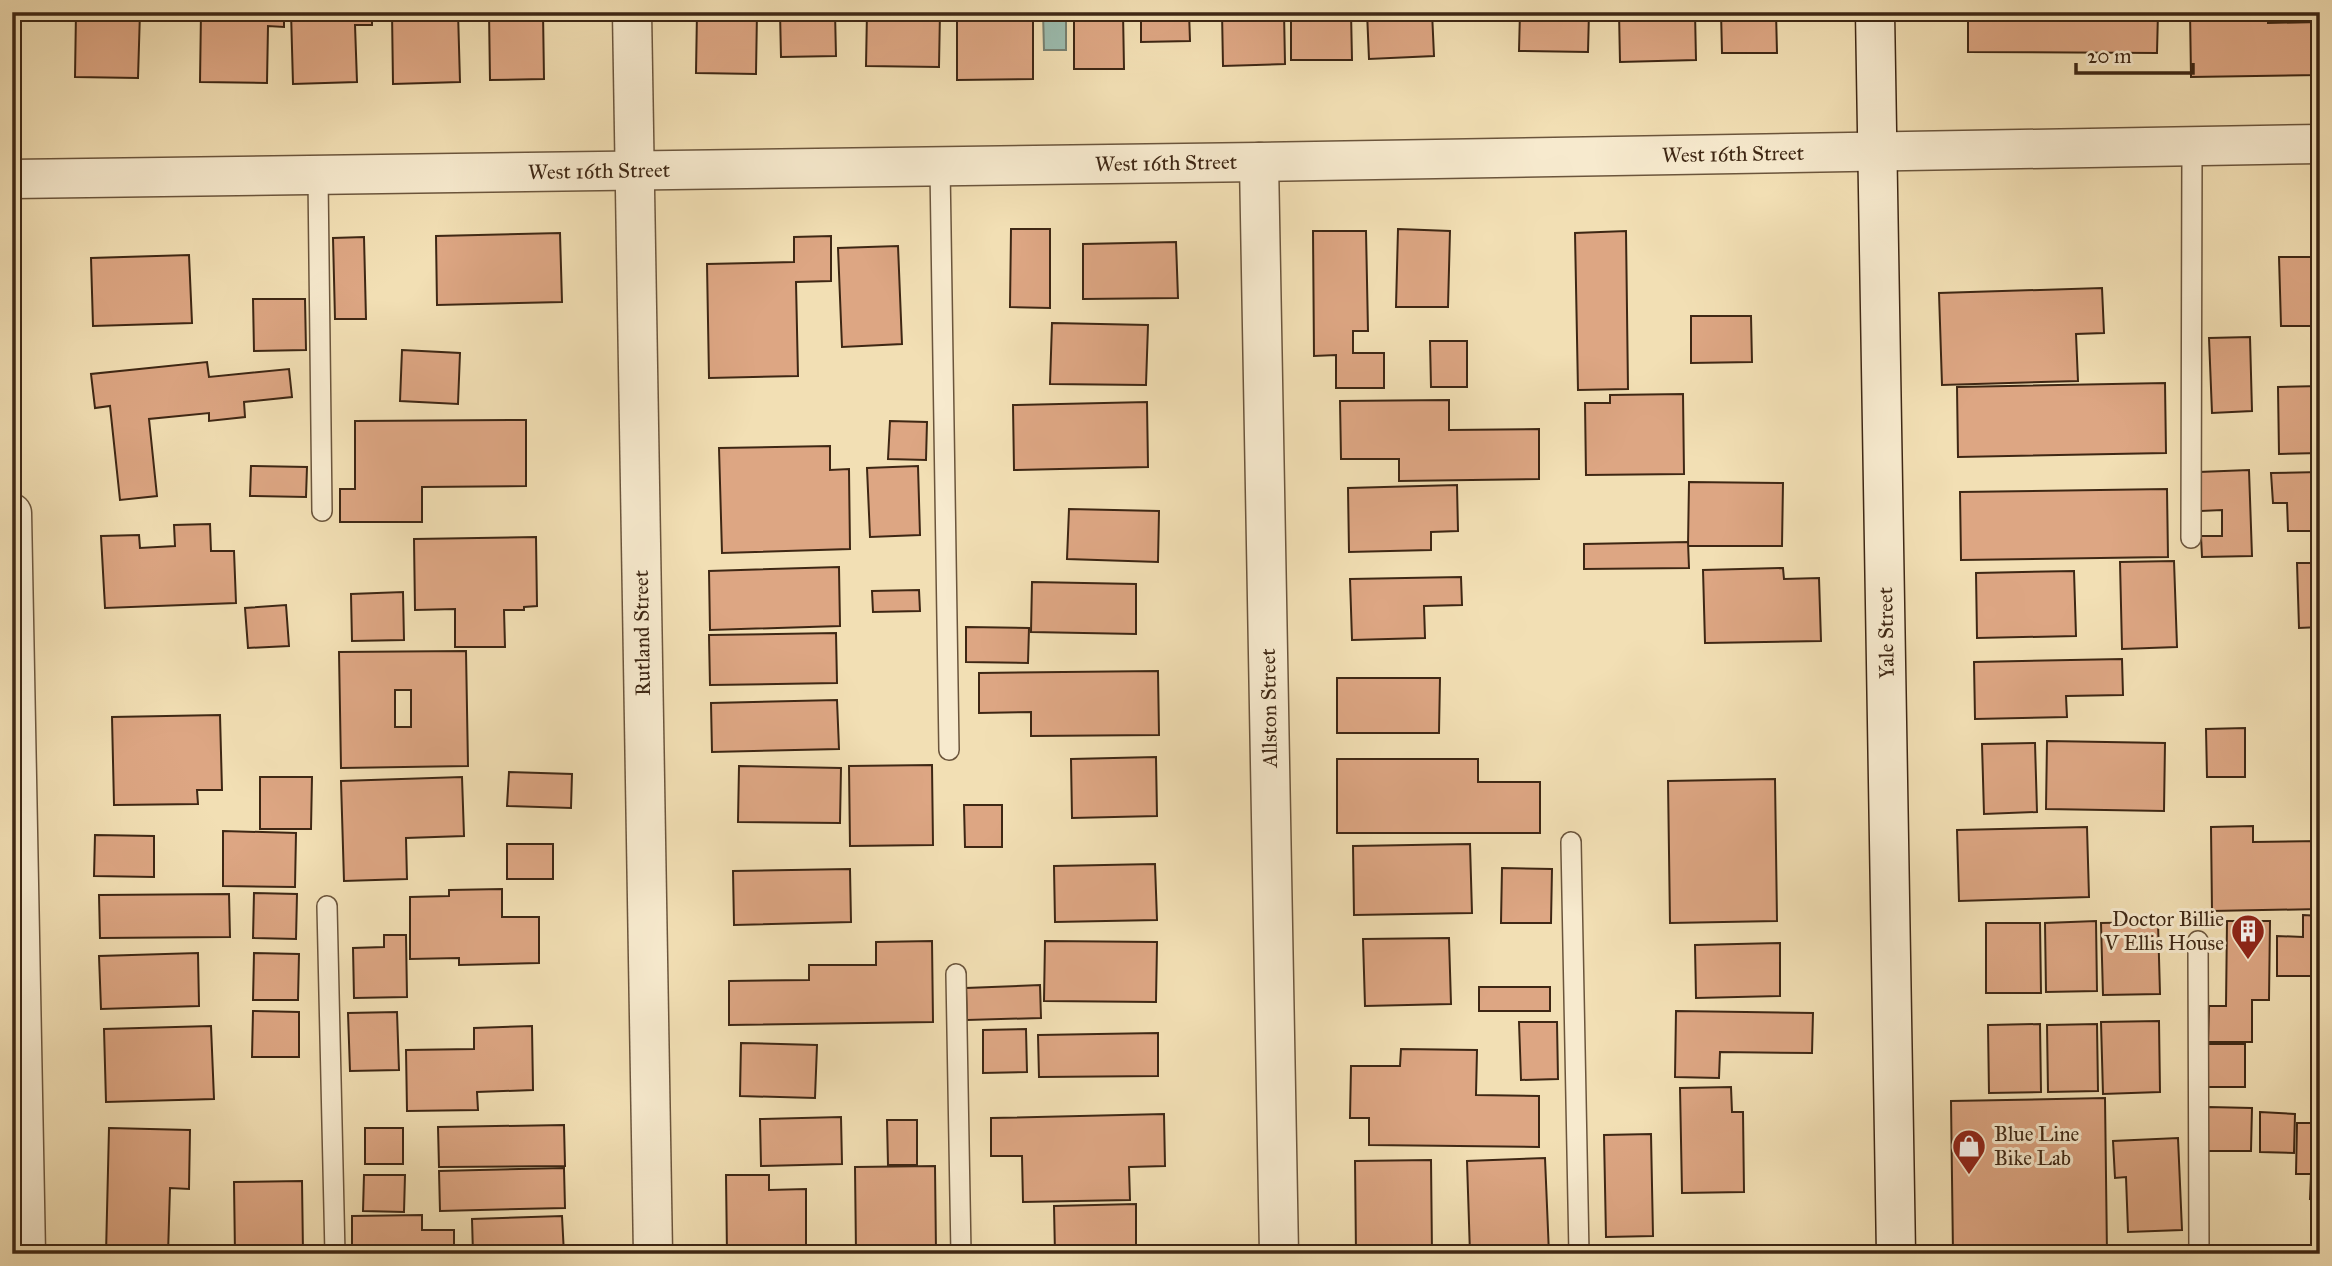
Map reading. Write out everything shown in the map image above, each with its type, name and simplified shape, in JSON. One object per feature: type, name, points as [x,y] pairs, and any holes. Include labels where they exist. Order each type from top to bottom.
[{"type":"street","name":"Rutland Street","points":[[632,12],[653,1254]]},
{"type":"street","name":"Yale Street","points":[[1875,12],[1896,1254]]},
{"type":"street","name":"West 16th Street","points":[[12,179],[2320,144]]},
{"type":"street","name":"Allston Street","points":[[1259,162],[1279,1254]]},
{"type":"street","points":[[12,513],[26,1254]]},
{"type":"lane","points":[[2191,538],[2192,146]]},
{"type":"lane","points":[[940,167],[949,750]]},
{"type":"lane","points":[[318,176],[322,511]]},
{"type":"lane","points":[[1571,842],[1579,1254]]},
{"type":"lane","points":[[327,906],[335,1254]]},
{"type":"lane","points":[[2198,941],[2199,1254]]},
{"type":"lane","points":[[956,974],[961,1254]]},
{"type":"shaded area","points":[[1043,12],[1066,12],[1066,50],[1044,50]]},
{"type":"building","points":[[76,12],[140,12],[138,78],[75,77]]},
{"type":"building","points":[[201,12],[284,12],[284,27],[268,26],[267,83],[200,82]]},
{"type":"building","points":[[291,12],[372,12],[372,25],[355,25],[357,82],[293,84]]},
{"type":"building","points":[[392,12],[458,12],[460,82],[393,84]]},
{"type":"building","points":[[489,12],[543,12],[544,79],[490,80]]},
{"type":"building","points":[[697,12],[757,12],[756,74],[696,73]]},
{"type":"building","points":[[780,12],[835,12],[836,56],[781,57]]},
{"type":"building","points":[[867,12],[940,12],[939,67],[866,66]]},
{"type":"building","points":[[957,12],[1033,12],[1033,79],[957,80]]},
{"type":"building","points":[[1074,12],[1123,12],[1124,69],[1074,69]]},
{"type":"building","points":[[1141,12],[1189,12],[1190,41],[1141,42]]},
{"type":"building","points":[[1222,12],[1284,12],[1285,64],[1223,66]]},
{"type":"building","points":[[1291,12],[1351,12],[1352,60],[1291,60]]},
{"type":"building","points":[[1367,12],[1432,12],[1434,56],[1369,59]]},
{"type":"building","points":[[1520,12],[1589,12],[1588,52],[1519,51]]},
{"type":"building","points":[[1619,12],[1695,12],[1696,60],[1620,62]]},
{"type":"building","points":[[1721,12],[1776,12],[1777,53],[1722,53]]},
{"type":"building","points":[[1968,12],[2158,12],[2157,53],[1968,52]]},
{"type":"building","points":[[2190,12],[2268,12],[2268,23],[2320,22],[2320,75],[2191,77]]},
{"type":"building","points":[[1011,229],[1050,229],[1050,308],[1010,307]]},
{"type":"building","points":[[1398,229],[1450,231],[1448,307],[1396,307]]},
{"type":"building","points":[[1313,231],[1366,231],[1368,331],[1353,331],[1353,353],[1384,353],[1384,388],[1336,388],[1336,355],[1314,356]]},
{"type":"building","points":[[1626,231],[1628,389],[1578,390],[1575,233]]},
{"type":"building","points":[[560,233],[562,302],[437,305],[436,236]]},
{"type":"building","points":[[831,236],[831,281],[796,282],[798,376],[709,378],[707,264],[794,262],[794,237]]},
{"type":"building","points":[[364,237],[366,319],[335,319],[333,238]]},
{"type":"building","points":[[1176,242],[1178,298],[1083,299],[1083,244]]},
{"type":"building","points":[[898,246],[902,344],[842,347],[838,248]]},
{"type":"building","points":[[189,255],[192,323],[93,326],[91,258]]},
{"type":"building","points":[[2279,257],[2320,257],[2320,326],[2281,326]]},
{"type":"building","points":[[2102,288],[2104,333],[2076,334],[2078,381],[1942,385],[1939,293]]},
{"type":"building","points":[[253,299],[305,299],[306,350],[254,351]]},
{"type":"building","points":[[1691,316],[1751,316],[1752,362],[1691,363]]},
{"type":"building","points":[[1052,323],[1148,325],[1146,385],[1050,384]]},
{"type":"building","points":[[2250,337],[2252,411],[2212,413],[2209,338]]},
{"type":"building","points":[[1430,341],[1467,341],[1467,387],[1431,387]]},
{"type":"building","points":[[402,350],[460,353],[458,404],[400,401]]},
{"type":"building","points":[[207,362],[209,377],[289,369],[292,397],[244,402],[245,417],[209,421],[209,413],[149,419],[157,496],[120,500],[110,406],[95,408],[91,374]]},
{"type":"building","points":[[2165,383],[2166,453],[1958,457],[1957,387]]},
{"type":"building","points":[[2320,386],[2320,453],[2279,454],[2278,387]]},
{"type":"building","points":[[1683,394],[1684,474],[1586,475],[1585,403],[1610,403],[1610,395]]},
{"type":"building","points":[[1449,400],[1449,430],[1539,429],[1539,479],[1399,481],[1399,459],[1341,459],[1340,401]]},
{"type":"building","points":[[1147,402],[1148,467],[1014,470],[1013,405]]},
{"type":"building","points":[[526,420],[526,486],[422,487],[422,522],[340,522],[340,489],[355,489],[355,421]]},
{"type":"building","points":[[890,421],[927,422],[926,460],[888,459]]},
{"type":"building","points":[[830,446],[830,470],[849,469],[850,549],[722,553],[719,448]]},
{"type":"building","points":[[251,466],[307,467],[306,497],[250,496]]},
{"type":"building","points":[[918,466],[920,535],[870,537],[867,468]]},
{"type":"building","points":[[2249,470],[2252,556],[2202,557],[2201,536],[2222,536],[2222,510],[2201,511],[2199,472]]},
{"type":"building","points":[[2320,472],[2320,531],[2288,531],[2287,503],[2273,503],[2271,473]]},
{"type":"building","points":[[1689,482],[1783,483],[1782,546],[1688,546]]},
{"type":"building","points":[[1457,485],[1458,531],[1431,532],[1431,550],[1349,552],[1348,488]]},
{"type":"building","points":[[2167,489],[2168,557],[1961,560],[1960,492]]},
{"type":"building","points":[[1069,509],[1159,511],[1158,562],[1067,559]]},
{"type":"building","points":[[210,524],[211,551],[234,551],[236,603],[105,608],[101,536],[139,535],[140,548],[175,546],[174,525]]},
{"type":"building","points":[[536,537],[537,606],[524,607],[524,610],[504,610],[505,647],[455,647],[455,609],[415,610],[414,539]]},
{"type":"building","points":[[1688,542],[1689,568],[1584,569],[1584,544]]},
{"type":"building","points":[[2174,561],[2177,647],[2122,649],[2120,562]]},
{"type":"building","points":[[2297,563],[2320,563],[2320,627],[2299,628]]},
{"type":"building","points":[[839,567],[840,626],[710,630],[709,571]]},
{"type":"building","points":[[1783,568],[1784,579],[1819,578],[1821,641],[1705,643],[1703,570]]},
{"type":"building","points":[[2074,571],[2076,636],[1977,638],[1976,573]]},
{"type":"building","points":[[1461,577],[1462,605],[1424,606],[1425,638],[1352,640],[1350,579]]},
{"type":"building","points":[[1032,582],[1136,584],[1136,634],[1031,632]]},
{"type":"building","points":[[919,590],[920,611],[873,612],[872,591]]},
{"type":"building","points":[[403,592],[404,640],[352,641],[351,594]]},
{"type":"building","points":[[286,605],[289,646],[248,648],[245,608]]},
{"type":"building","points":[[966,627],[1029,628],[1028,663],[966,662]]},
{"type":"building","points":[[836,633],[837,683],[710,685],[709,635]]},
{"type":"building","points":[[2316,647],[2320,647],[2320,713],[2315,713]]},
{"type":"building","points":[[466,651],[468,766],[341,768],[339,652]],"holes":[[[395,690],[411,690],[411,727],[395,727]]]},
{"type":"building","points":[[2122,659],[2123,695],[2066,696],[2067,717],[1975,719],[1974,662]]},
{"type":"building","points":[[1158,671],[1159,735],[1031,736],[1031,712],[979,713],[979,673]]},
{"type":"building","points":[[1337,678],[1440,678],[1439,733],[1337,733]]},
{"type":"building","points":[[837,700],[839,749],[712,752],[711,703]]},
{"type":"building","points":[[220,715],[222,790],[197,790],[198,804],[114,805],[112,717]]},
{"type":"building","points":[[2245,728],[2245,777],[2207,777],[2206,729]]},
{"type":"building","points":[[2047,741],[2165,743],[2164,811],[2046,809]]},
{"type":"building","points":[[2035,743],[2037,812],[1984,814],[1982,744]]},
{"type":"building","points":[[1156,757],[1157,816],[1072,818],[1071,759]]},
{"type":"building","points":[[1337,759],[1478,759],[1478,782],[1540,782],[1540,833],[1337,833]]},
{"type":"building","points":[[932,765],[933,845],[850,846],[849,766]]},
{"type":"building","points":[[739,766],[841,768],[840,823],[738,822]]},
{"type":"building","points":[[509,772],[572,774],[571,808],[507,806]]},
{"type":"building","points":[[260,777],[312,777],[311,829],[260,829]]},
{"type":"building","points":[[462,777],[464,836],[406,838],[407,879],[344,881],[341,781]]},
{"type":"building","points":[[1775,779],[1777,921],[1670,923],[1668,781]]},
{"type":"building","points":[[964,805],[1002,805],[1002,847],[965,847]]},
{"type":"building","points":[[2253,826],[2253,842],[2320,841],[2320,909],[2212,911],[2211,827]]},
{"type":"building","points":[[2087,827],[2089,897],[1959,901],[1957,830]]},
{"type":"building","points":[[223,831],[296,833],[295,887],[223,886]]},
{"type":"building","points":[[95,835],[154,836],[154,877],[94,876]]},
{"type":"building","points":[[507,844],[553,844],[553,879],[507,879]]},
{"type":"building","points":[[1470,844],[1472,913],[1354,915],[1353,846]]},
{"type":"building","points":[[1155,864],[1157,920],[1055,922],[1054,866]]},
{"type":"building","points":[[1502,868],[1552,869],[1551,923],[1501,923]]},
{"type":"building","points":[[850,869],[851,922],[734,925],[733,871]]},
{"type":"building","points":[[502,889],[502,917],[539,917],[539,963],[459,965],[459,958],[410,959],[410,897],[449,896],[449,890]]},
{"type":"building","points":[[254,893],[297,894],[296,939],[253,938]]},
{"type":"building","points":[[229,894],[230,937],[100,938],[99,895]]},
{"type":"building","points":[[2303,915],[2320,916],[2320,976],[2277,976],[2277,936],[2303,937]]},
{"type":"building","points":[[2096,921],[2097,991],[2046,992],[2045,923]]},
{"type":"building","name":"Doctor Billie V Ellis House","points":[[2227,921],[2270,921],[2269,1000],[2252,1000],[2252,1042],[2208,1042],[2209,1006],[2226,1006]]},
{"type":"building","points":[[2158,922],[2160,994],[2103,995],[2101,923]]},
{"type":"building","points":[[1986,923],[2040,923],[2041,993],[1986,993]]},
{"type":"building","points":[[384,935],[406,935],[407,997],[354,998],[353,948],[384,947]]},
{"type":"building","points":[[1449,938],[1451,1004],[1365,1006],[1363,939]]},
{"type":"building","points":[[932,941],[933,1022],[729,1025],[729,981],[809,980],[809,965],[876,965],[876,942]]},
{"type":"building","points":[[1045,941],[1157,942],[1156,1002],[1044,1001]]},
{"type":"building","points":[[1780,943],[1780,996],[1696,998],[1695,945]]},
{"type":"building","points":[[198,953],[199,1006],[101,1009],[99,956]]},
{"type":"building","points":[[254,953],[299,954],[298,1000],[253,1000]]},
{"type":"building","points":[[1040,985],[1041,1018],[967,1020],[966,988]]},
{"type":"building","points":[[1479,987],[1550,987],[1550,1011],[1479,1011]]},
{"type":"building","points":[[253,1011],[299,1012],[299,1057],[252,1057]]},
{"type":"building","points":[[1676,1011],[1813,1013],[1812,1053],[1720,1052],[1719,1078],[1675,1077]]},
{"type":"building","points":[[397,1012],[399,1070],[350,1071],[348,1013]]},
{"type":"building","points":[[2159,1021],[2160,1092],[2103,1094],[2101,1022]]},
{"type":"building","points":[[1519,1022],[1557,1022],[1558,1079],[1521,1080]]},
{"type":"building","points":[[2040,1024],[2041,1092],[1989,1093],[1988,1025]]},
{"type":"building","points":[[2097,1024],[2098,1091],[2048,1092],[2047,1025]]},
{"type":"building","points":[[211,1026],[214,1099],[106,1102],[104,1029]]},
{"type":"building","points":[[532,1026],[533,1090],[477,1092],[478,1110],[407,1111],[406,1050],[474,1049],[474,1028]]},
{"type":"building","points":[[1026,1029],[1027,1072],[983,1073],[983,1030]]},
{"type":"building","points":[[1158,1033],[1158,1076],[1039,1077],[1038,1035]]},
{"type":"building","points":[[741,1043],[817,1045],[815,1098],[740,1096]]},
{"type":"building","points":[[2206,1044],[2245,1044],[2245,1087],[2206,1087]]},
{"type":"building","points":[[1401,1049],[1477,1050],[1476,1095],[1539,1096],[1539,1147],[1369,1145],[1369,1118],[1350,1118],[1351,1066],[1400,1066]]},
{"type":"building","points":[[1731,1087],[1732,1112],[1743,1112],[1744,1192],[1682,1193],[1680,1088]]},
{"type":"building","points":[[2105,1098],[2107,1254],[1953,1254],[1951,1101]]},
{"type":"building","points":[[2208,1107],[2252,1108],[2251,1151],[2207,1151]]},
{"type":"building","points":[[2260,1112],[2295,1114],[2294,1153],[2260,1152]]},
{"type":"building","points":[[1164,1114],[1165,1166],[1129,1167],[1130,1200],[1023,1202],[1022,1156],[991,1156],[991,1118]]},
{"type":"building","points":[[841,1117],[842,1164],[761,1166],[760,1119]]},
{"type":"building","points":[[887,1120],[917,1120],[917,1165],[888,1165]]},
{"type":"building","points":[[2297,1123],[2320,1123],[2320,1199],[2310,1199],[2311,1174],[2296,1174]]},
{"type":"building","points":[[564,1125],[565,1166],[439,1167],[438,1127]]},
{"type":"building","points":[[109,1128],[190,1130],[189,1189],[170,1188],[168,1254],[106,1254]]},
{"type":"building","points":[[365,1128],[403,1128],[403,1164],[365,1164]]},
{"type":"building","points":[[1651,1134],[1653,1236],[1606,1237],[1604,1135]]},
{"type":"building","points":[[2178,1138],[2182,1230],[2128,1232],[2126,1177],[2115,1178],[2113,1141]]},
{"type":"building","points":[[1545,1158],[1549,1254],[1470,1254],[1467,1161]]},
{"type":"building","points":[[1431,1160],[1432,1254],[1356,1254],[1355,1161]]},
{"type":"building","points":[[935,1166],[936,1252],[856,1253],[855,1167]]},
{"type":"building","points":[[564,1168],[565,1208],[440,1211],[439,1171]]},
{"type":"building","points":[[364,1175],[405,1175],[404,1212],[363,1211]]},
{"type":"building","points":[[726,1175],[769,1175],[769,1190],[806,1189],[806,1254],[727,1254]]},
{"type":"building","points":[[302,1181],[303,1253],[235,1254],[234,1182]]},
{"type":"building","points":[[1136,1204],[1136,1245],[1112,1245],[1112,1254],[1055,1254],[1054,1206]]},
{"type":"building","points":[[422,1215],[422,1230],[454,1230],[454,1254],[352,1254],[352,1216]]},
{"type":"building","points":[[562,1216],[564,1254],[473,1254],[472,1219]]},
{"type":"place","name":"Doctor Billie V Ellis House","points":[[2248,961]]},
{"type":"place","name":"Blue Line Bike Lab","points":[[1969,1176]]}]
